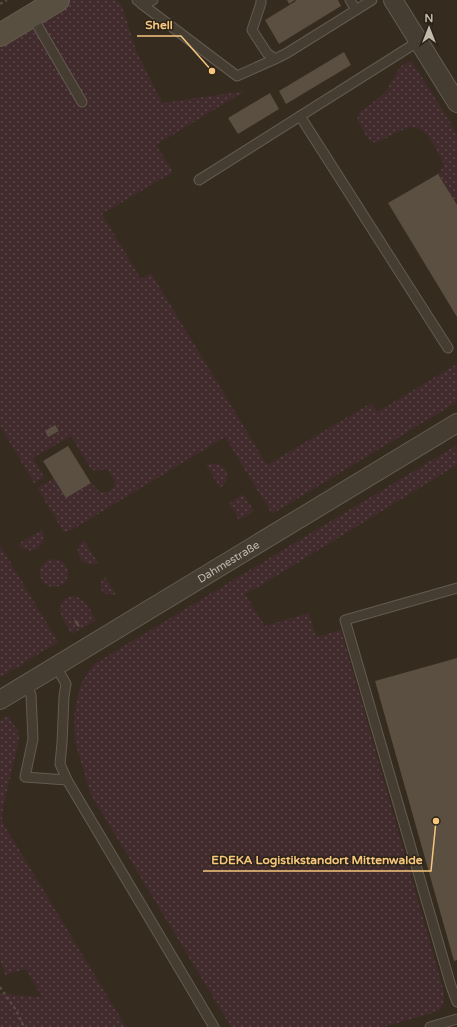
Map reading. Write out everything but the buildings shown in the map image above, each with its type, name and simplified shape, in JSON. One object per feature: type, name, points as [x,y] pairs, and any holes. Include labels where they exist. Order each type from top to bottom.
[{"type":"main road","points":[[0,35],[58,0]]},
{"type":"street","points":[[393,0],[457,103]]},
{"type":"street","name":"Dahmestraße","points":[[0,700],[457,423]]},
{"type":"lane","points":[[140,2],[153,0]]},
{"type":"lane","points":[[350,0],[356,10]]},
{"type":"lane","points":[[140,2],[237,76],[286,53],[372,0]]},
{"type":"lane","points":[[262,1],[252,30],[266,53],[275,59]]},
{"type":"lane","points":[[32,16],[82,102]]},
{"type":"lane","points":[[199,180],[419,41]]},
{"type":"lane","points":[[300,116],[448,348]]},
{"type":"lane","points":[[457,588],[345,620],[451,986],[457,1002]]},
{"type":"lane","points":[[56,666],[66,684],[60,764],[67,780],[214,1027]]},
{"type":"lane","points":[[26,684],[32,695],[33,739],[25,777],[67,780]]},
{"type":"lane","points":[[430,1027],[457,1019]]},
{"type":"path","points":[[0,4],[7,0]]},
{"type":"path","points":[[0,987],[16,1010],[24,1027]]},
{"type":"shaded area","points":[[72,0],[115,0],[120,3],[136,51],[162,103],[245,91],[156,145],[173,172],[102,214],[141,279],[151,273],[267,465],[371,403],[377,412],[457,364],[457,402],[272,514],[225,437],[70,531],[64,532],[37,488],[54,478],[66,498],[91,483],[100,492],[108,492],[115,486],[115,482],[107,469],[96,471],[91,469],[71,436],[33,458],[44,477],[34,483],[0,426],[0,45]]},
{"type":"shaded area","points":[[411,60],[457,133],[457,205],[438,174],[444,165],[439,153],[427,135],[416,128],[410,127],[376,143],[369,140],[357,120],[360,112],[387,90],[400,67]]},
{"type":"shaded area","points":[[457,445],[457,465],[245,594],[265,626],[309,613],[316,637],[341,630],[444,992],[443,1004],[436,1012],[383,1027],[231,1027],[90,793],[75,741],[74,715],[80,686],[94,664]]},
{"type":"shaded area","points":[[215,463],[223,467],[227,474],[224,485],[220,488],[206,465]]},
{"type":"shaded area","points":[[243,494],[254,511],[239,520],[229,503]]},
{"type":"shaded area","points":[[42,530],[43,541],[41,546],[37,549],[28,550],[18,544]]},
{"type":"shaded area","points":[[84,540],[98,563],[87,564],[80,558],[78,549]]},
{"type":"shaded area","points":[[0,545],[58,642],[0,678]]},
{"type":"shaded area","points":[[54,559],[64,563],[68,573],[64,583],[54,587],[44,583],[40,573],[44,563]]},
{"type":"shaded area","points":[[105,577],[116,594],[107,594],[102,590],[101,584]]},
{"type":"shaded area","points":[[71,596],[80,598],[89,608],[96,620],[72,634],[63,619],[60,608],[65,599]]},
{"type":"shaded area","points":[[8,716],[18,731],[19,739],[3,808],[2,820],[126,1027],[0,1027],[0,994],[42,997],[26,969],[5,975],[0,960],[0,721]]},
{"type":"place","name":"Shell","points":[[212,71]]},
{"type":"place","name":"EDEKA Logistikstandort Mittenwalde","points":[[436,821]]}]
